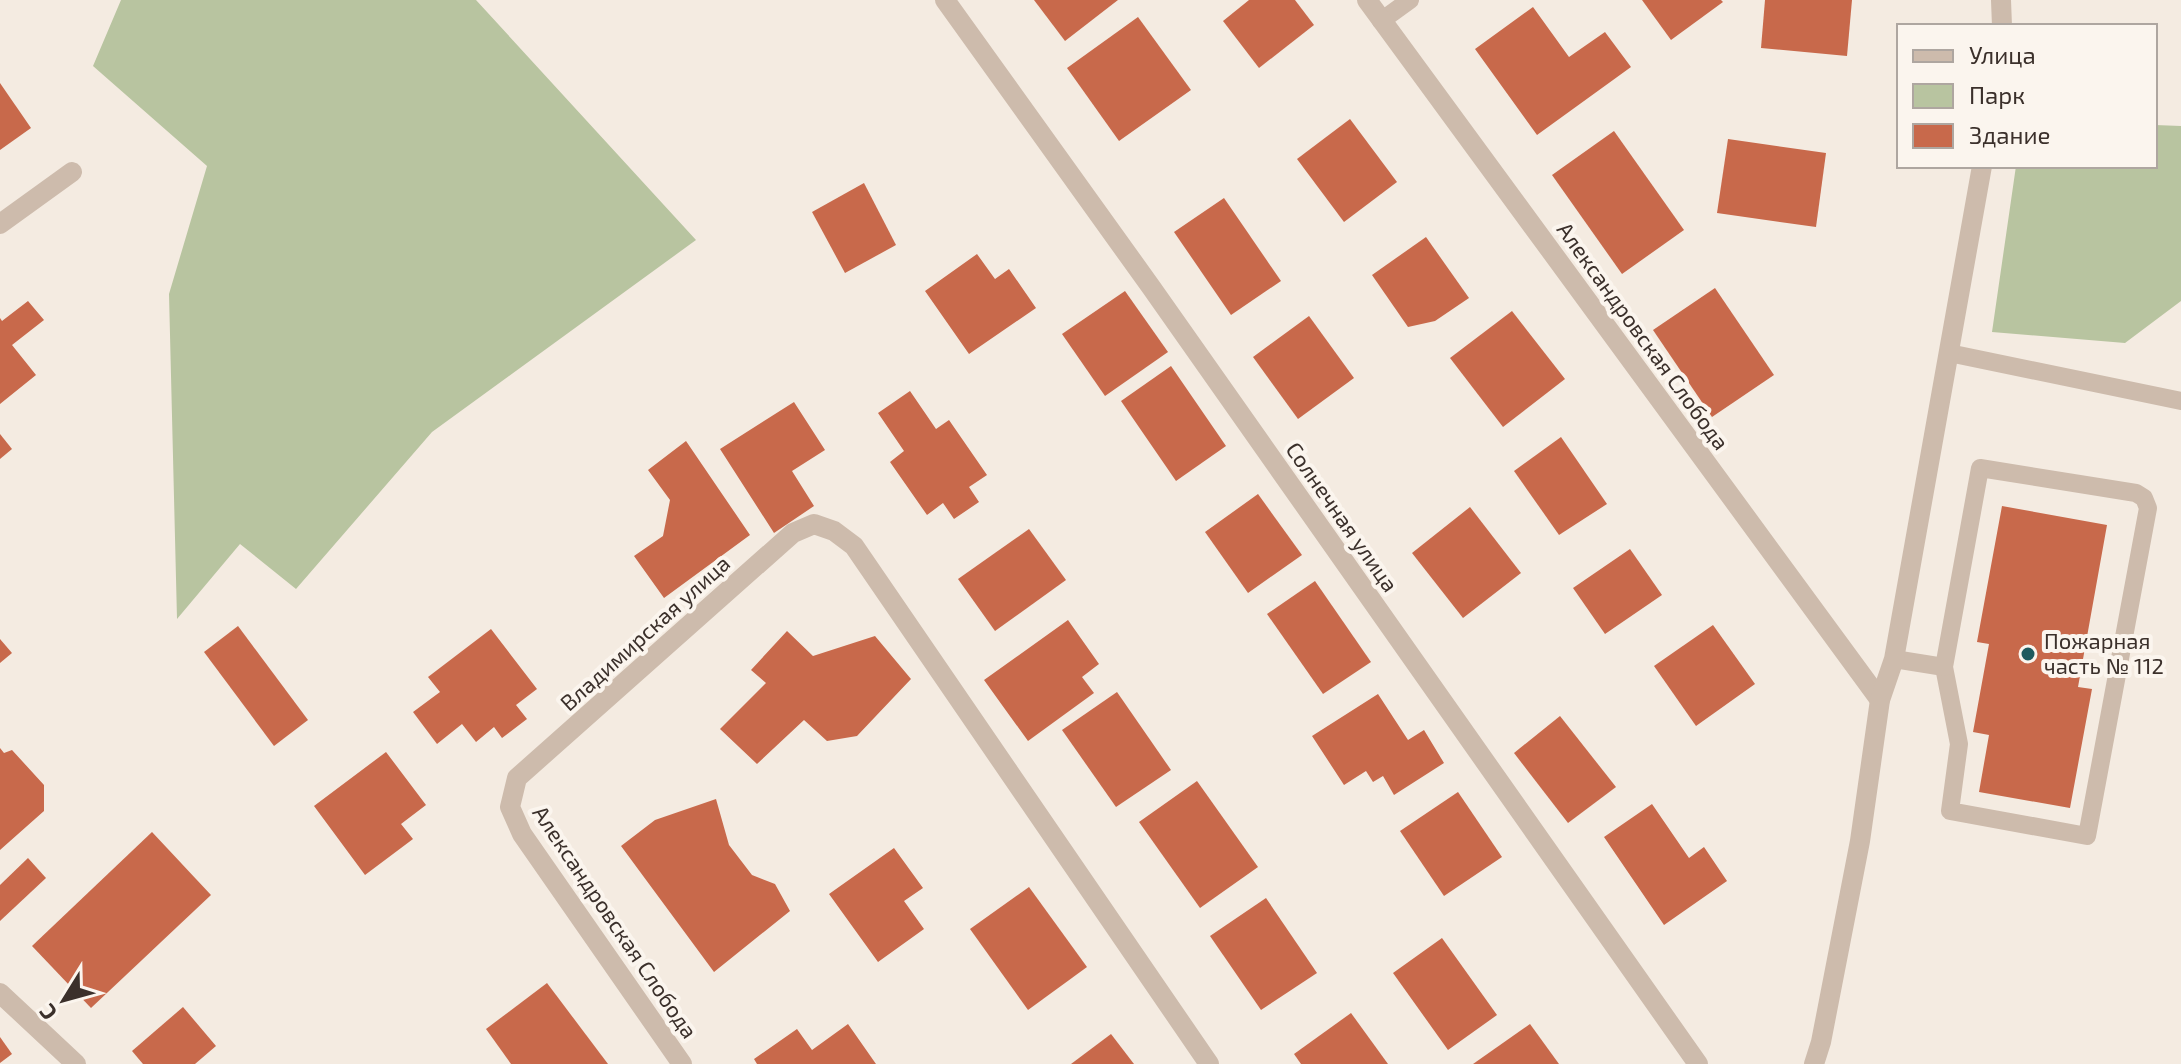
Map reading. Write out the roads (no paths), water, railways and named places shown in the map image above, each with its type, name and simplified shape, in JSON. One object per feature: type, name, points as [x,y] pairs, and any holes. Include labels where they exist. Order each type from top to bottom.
[{"type":"street","name":"Солнечная улица","points":[[945,0],[1698,1064]]},
{"type":"street","name":"Александровская Слобода","points":[[1367,0],[1880,700]]},
{"type":"street","points":[[2001,0],[2002,24]]},
{"type":"street","points":[[1814,1064],[1821,1042],[1860,841],[1880,700],[1894,659],[1982,168]]},
{"type":"street","points":[[0,224],[72,172]]},
{"type":"street","name":"Владимирская улица","points":[[510,807],[517,778],[793,533],[814,524],[834,531],[854,546],[1209,1064]]},
{"type":"street","name":"Александровская Слобода","points":[[510,807],[522,834],[682,1064]]},
{"type":"street","points":[[0,993],[76,1064]]},
{"type":"lane","points":[[1381,21],[1410,0]]},
{"type":"lane","points":[[1949,353],[2181,401]]},
{"type":"lane","points":[[1980,468],[2136,493],[2144,498],[2148,508],[2087,836],[1950,811],[1959,744],[1944,667],[1980,468]]},
{"type":"lane","points":[[1894,659],[1944,667]]},
{"type":"place","name":"Пожарная часть № 112","points":[[2028,654]]}]
